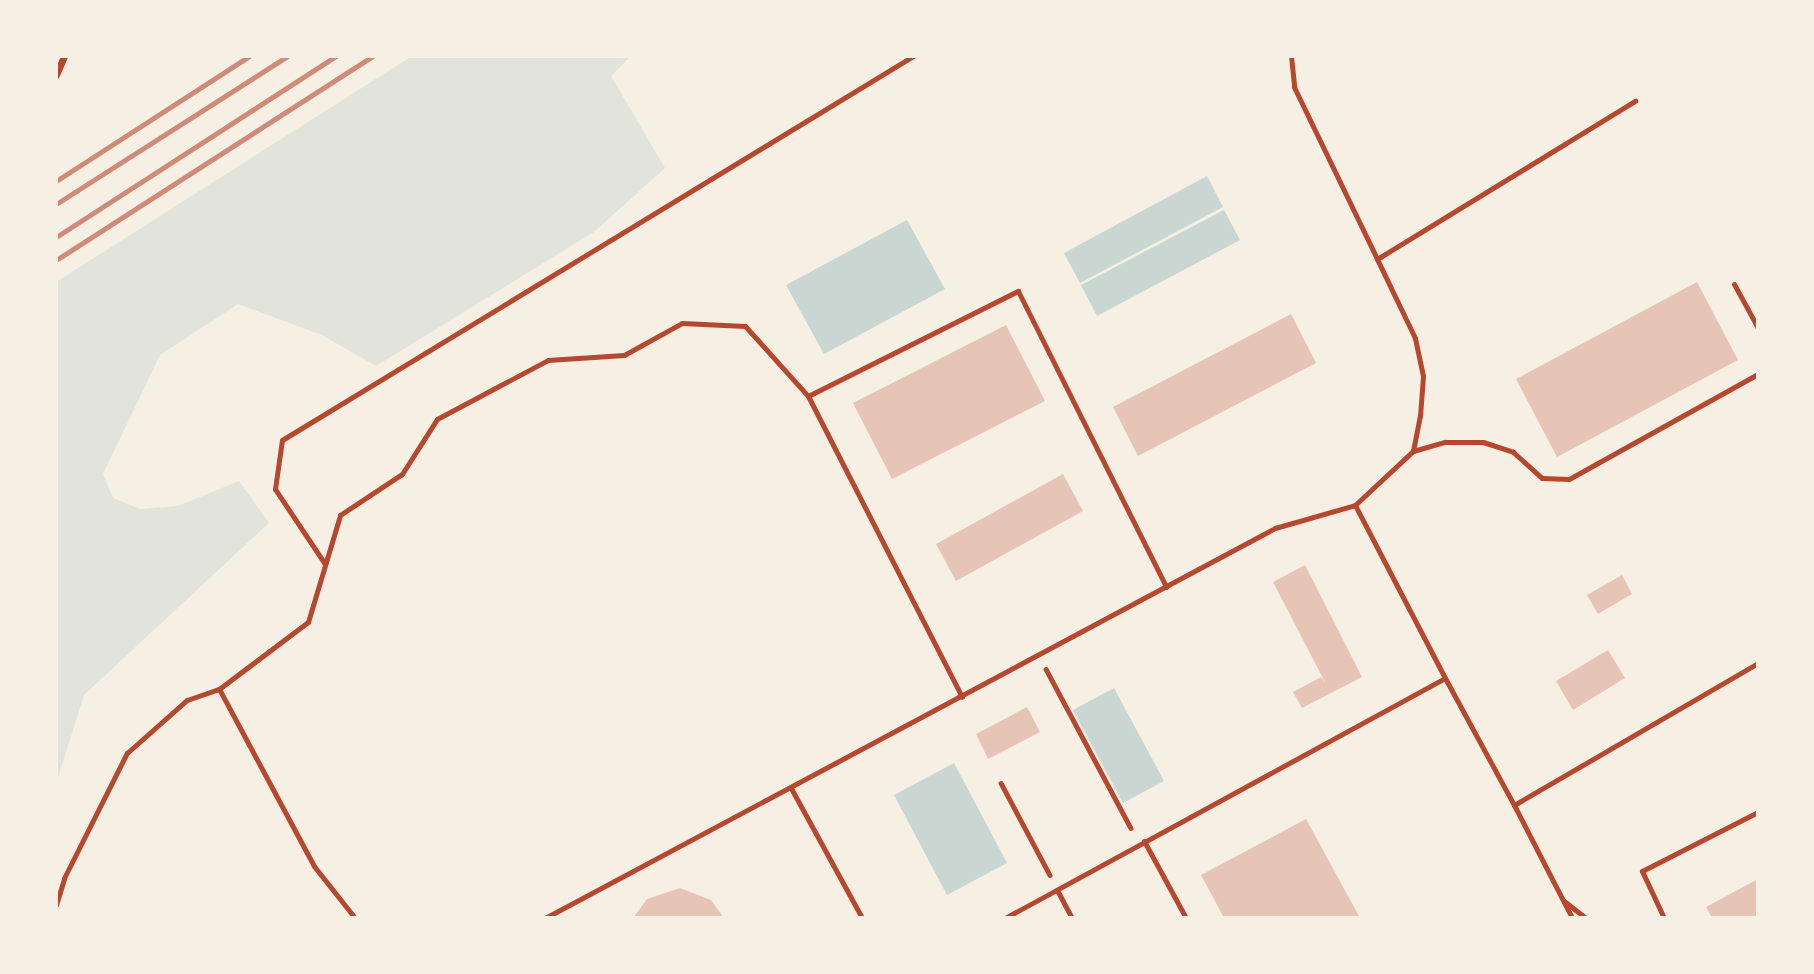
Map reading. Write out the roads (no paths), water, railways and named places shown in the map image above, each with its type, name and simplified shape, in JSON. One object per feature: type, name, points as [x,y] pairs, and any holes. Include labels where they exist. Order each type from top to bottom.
[{"type":"street","points":[[56,61],[63,56]]},
{"type":"street","points":[[56,75],[63,56]]},
{"type":"lane","points":[[324,564],[275,489],[282,440],[912,56]]},
{"type":"lane","points":[[1291,56],[1294,87],[1415,338],[1423,376],[1413,451]]},
{"type":"lane","points":[[1377,259],[1635,101]]},
{"type":"lane","points":[[1734,285],[1758,328]]},
{"type":"lane","points":[[808,396],[1018,291],[1166,587]]},
{"type":"lane","points":[[56,905],[64,878],[127,753],[187,700],[219,689],[308,622],[340,515],[402,474],[437,419],[548,360],[624,355],[682,323],[745,326],[808,396],[962,697]]},
{"type":"lane","points":[[545,918],[792,790],[1275,528],[1355,506],[1413,451],[1445,442],[1483,442],[1513,452],[1542,478],[1569,479],[1758,374]]},
{"type":"lane","points":[[1355,506],[1572,918]]},
{"type":"lane","points":[[1514,805],[1758,663]]},
{"type":"lane","points":[[1004,918],[1445,678]]},
{"type":"lane","points":[[219,689],[314,866],[355,918]]},
{"type":"lane","points":[[792,790],[862,918]]},
{"type":"lane","points":[[1664,918],[1642,871],[1758,812]]},
{"type":"lane","points":[[1142,843],[1186,918]]},
{"type":"lane","points":[[1057,890],[1072,918]]},
{"type":"lane","points":[[1562,899],[1586,918]]},
{"type":"railway","points":[[56,181],[249,56]]},
{"type":"railway","points":[[56,204],[287,56]]},
{"type":"railway","points":[[56,237],[336,56]]},
{"type":"railway","points":[[56,260],[373,56]]}]
